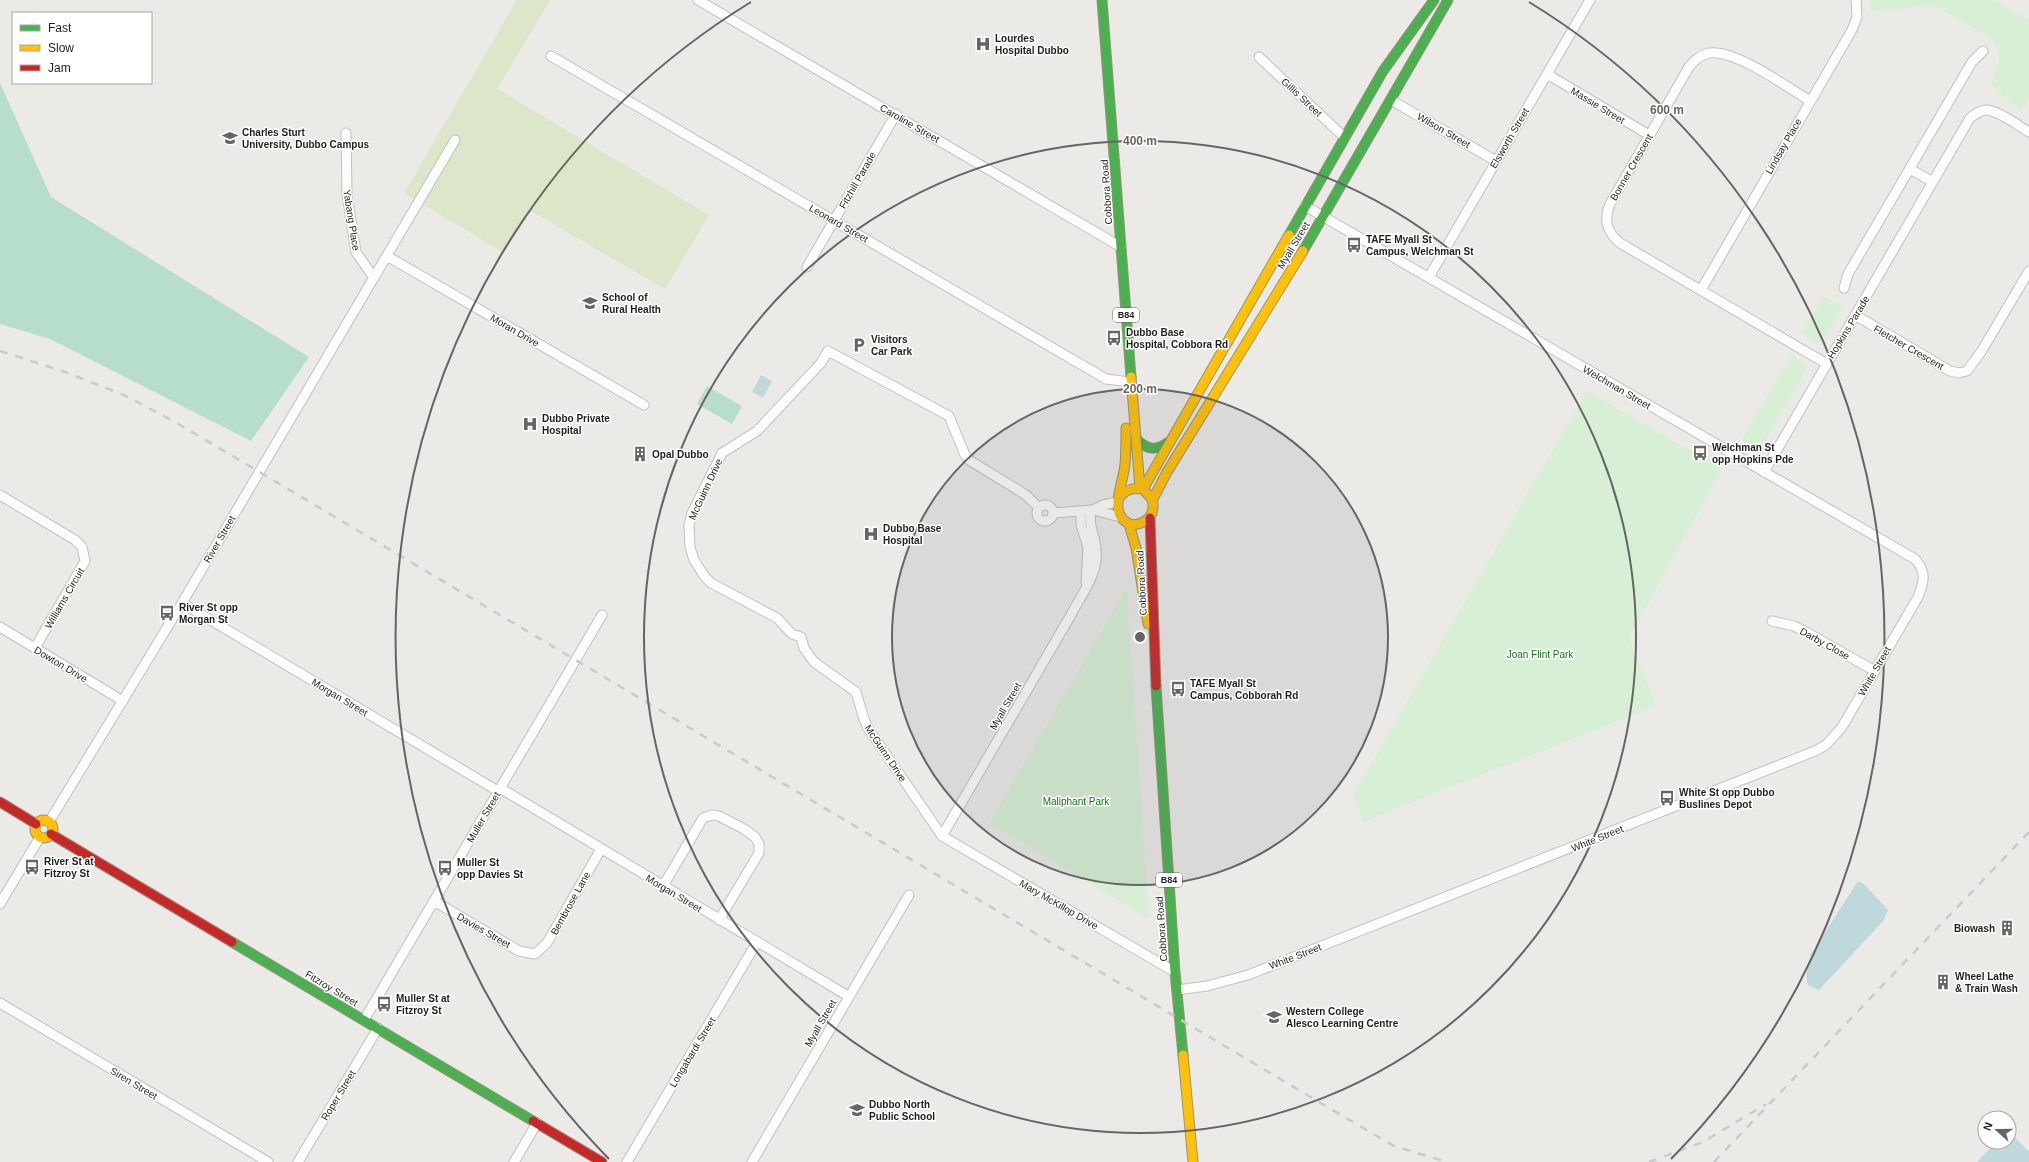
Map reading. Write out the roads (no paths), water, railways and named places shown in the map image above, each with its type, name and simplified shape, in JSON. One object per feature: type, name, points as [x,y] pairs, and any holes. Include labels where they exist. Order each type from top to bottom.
[{"type":"street","name":"Caroline Street","points":[[698,0],[896,114],[1121,247]]},
{"type":"street","name":"Cobbora Road","points":[[1102,0],[1130,382],[1134,396],[1135,438],[1141,489]]},
{"type":"street","points":[[1434,0],[1446,3]]},
{"type":"street","name":"Myall Street","points":[[1141,489],[1172,438],[1344,137],[1396,51],[1434,0]]},
{"type":"street","name":"Elsworth Street","points":[[1429,277],[1590,0]]},
{"type":"street","name":"Lindsay Place","points":[[1701,290],[1852,30],[1858,17],[1856,0]]},
{"type":"street","name":"Myall Street","points":[[1153,499],[1160,482],[1236,363],[1324,216],[1446,3]]},
{"type":"street","points":[[1844,288],[1848,274],[1972,62],[1982,51]]},
{"type":"street","name":"Bonner Crescent","points":[[1810,101],[1731,55],[1709,53],[1698,57],[1689,67],[1606,213],[1609,230],[1613,238],[1620,243],[1827,364]]},
{"type":"street","name":"Leonard Street","points":[[551,56],[1106,379],[1130,382]]},
{"type":"street","name":"Gillis Street","points":[[1259,57],[1344,137]]},
{"type":"street","name":"Massie Street","points":[[1547,74],[1649,135]]},
{"type":"street","name":"Wilson Street","points":[[1391,100],[1496,161]]},
{"type":"street","name":"Hopkins Parade","points":[[1764,472],[1970,118],[1977,112],[1986,110],[1996,113],[2029,132]]},
{"type":"street","name":"Fitzhill Parade","points":[[806,267],[896,114]]},
{"type":"street","name":"Yabang Place","points":[[346,134],[347,194],[356,252],[374,278]]},
{"type":"street","name":"River Street","points":[[49,822],[182,602],[455,140]]},
{"type":"street","points":[[1910,169],[1933,182]]},
{"type":"street","name":"Welchman Street","points":[[1305,206],[1915,559],[1924,573]]},
{"type":"street","name":"Moran Drive","points":[[387,256],[644,404]]},
{"type":"street","name":"Fletcher Crescent","points":[[1855,315],[1950,371],[1959,373],[1967,371],[1981,352],[2029,271]]},
{"type":"street","name":"McGuinn Drive","points":[[942,836],[868,728],[856,692],[814,662],[804,648],[802,637],[792,634],[777,618],[711,583],[702,573],[694,560],[690,547],[689,525],[692,513],[722,453],[756,431],[821,364],[828,351],[949,416],[965,456],[969,460],[1026,495],[1039,508],[1038,515],[1044,521],[1051,518],[1053,513],[1080,511]]},
{"type":"street","name":"Cobbora Road","points":[[1118,501],[1125,465],[1126,396],[1130,382]]},
{"type":"street","points":[[1135,438],[1142,446],[1156,450],[1162,448],[1172,438]]},
{"type":"street","points":[[1092,510],[1118,501],[1124,491],[1129,488],[1141,489],[1153,499]]},
{"type":"street","name":"Williams Circuit","points":[[0,494],[75,540],[82,547],[85,561],[35,648]]},
{"type":"street","name":"B84","points":[[1150,518],[1154,509],[1153,499]]},
{"type":"street","name":"B84","points":[[1118,501],[1117,510],[1120,517]]},
{"type":"street","points":[[1080,511],[1092,510],[1120,517],[1129,524],[1141,524],[1150,518]]},
{"type":"street","name":"Myall Street","points":[[942,836],[1092,575],[1097,557],[1095,541],[1089,523],[1092,510]]},
{"type":"street","name":"Myall Street","points":[[1080,511],[1081,525],[1088,548],[1086,586]]},
{"type":"street","name":"Cobbora Road","points":[[1150,518],[1154,603],[1153,646],[1175,972],[1193,1162]]},
{"type":"street","name":"Cobbora Road","points":[[1129,524],[1135,541],[1142,598],[1153,646]]},
{"type":"street","name":"White Street","points":[[1177,990],[1207,986],[1248,975],[1815,751],[1826,745],[1834,737],[1918,598],[1924,583],[1924,573]]},
{"type":"street","name":"Morgan Street","points":[[182,602],[848,996]]},
{"type":"street","name":"Muller Street","points":[[364,1020],[602,615]]},
{"type":"street","name":"Darby Close","points":[[1772,621],[1794,626],[1874,671]]},
{"type":"street","name":"Dowton Drive","points":[[0,627],[123,701]]},
{"type":"street","points":[[0,802],[36,824]]},
{"type":"street","points":[[663,886],[703,818],[712,815],[719,816],[744,829],[755,837],[759,844],[759,853],[719,920]]},
{"type":"street","points":[[36,824],[42,820],[49,822],[53,829],[51,834],[47,837],[40,837]]},
{"type":"street","points":[[36,824],[36,832],[40,837]]},
{"type":"street","name":"Fitzroy Street","points":[[51,834],[602,1162]]},
{"type":"street","name":"Mary McKillop Drive","points":[[942,836],[1175,972]]},
{"type":"street","points":[[0,904],[40,837]]},
{"type":"street","name":"Bembrose Lane","points":[[535,954],[547,943],[601,849]]},
{"type":"street","name":"Myall Street","points":[[752,1162],[848,996],[909,895]]},
{"type":"street","name":"Davies Street","points":[[434,901],[519,951],[535,954]]},
{"type":"street","name":"Longabardi Street","points":[[627,1162],[757,942]]},
{"type":"street","name":"Siren Street","points":[[0,1003],[268,1162]]},
{"type":"street","name":"Roper Street","points":[[298,1162],[378,1028]]},
{"type":"street","points":[[514,1162],[537,1123]]},
{"type":"water","points":[[761,375],[772,381],[763,398],[752,392]]},
{"type":"water","points":[[1858,881],[1864,884],[1888,910],[1884,920],[1819,990],[1808,985],[1808,962],[1811,954]]},
{"type":"water","points":[[2017,1139],[2029,1152],[2029,1162],[1977,1162],[1988,1150],[2017,1150]]},
{"type":"railway","points":[[0,351],[65,372],[124,395],[177,423],[1394,1146],[1447,1162]]},
{"type":"railway","points":[[1714,1162],[2029,832]]},
{"type":"railway","points":[[1649,1162],[1703,1142],[1766,1104]]},
{"type":"place","name":"Lourdes Hospital Dubbo","points":[[983,44]]},
{"type":"place","name":"Charles Sturt University, Dubbo Campus","points":[[230,138]]},
{"type":"place","name":"TAFE Myall St Campus, Welchman St","points":[[1354,245]]},
{"type":"place","name":"School of Rural Health","points":[[590,303]]},
{"type":"place","name":"Dubbo Base Hospital, Cobbora Rd","points":[[1114,338]]},
{"type":"place","name":"Visitors Car Park","points":[[859,345]]},
{"type":"place","name":"Dubbo Private Hospital","points":[[530,424]]},
{"type":"place","name":"Welchman St opp Hopkins Pde","points":[[1700,453]]},
{"type":"place","name":"Opal Dubbo","points":[[640,454]]},
{"type":"place","name":"Dubbo Base Hospital","points":[[871,534]]},
{"type":"place","name":"River St opp Morgan St","points":[[167,613]]},
{"type":"place","name":"TAFE Myall St Campus, Cobborah Rd","points":[[1178,689]]},
{"type":"place","name":"White St opp Dubbo Buslines Depot","points":[[1667,798]]},
{"type":"place","name":"River St at Fitzroy St","points":[[32,867]]},
{"type":"place","name":"Muller St opp Davies St","points":[[445,868]]},
{"type":"place","name":"Biowash","points":[[2007,928]]},
{"type":"place","name":"Wheel Lathe & Train Wash","points":[[1943,982]]},
{"type":"place","name":"Muller St at Fitzroy St","points":[[384,1004]]},
{"type":"place","name":"Western College Alesco Learning Centre","points":[[1274,1017]]},
{"type":"place","name":"Dubbo North Public School","points":[[857,1110]]},
{"type":"park label","name":"Joan Flint Park","points":[[1540,654]]},
{"type":"park label","name":"Maliphant Park","points":[[1076,801]]}]
